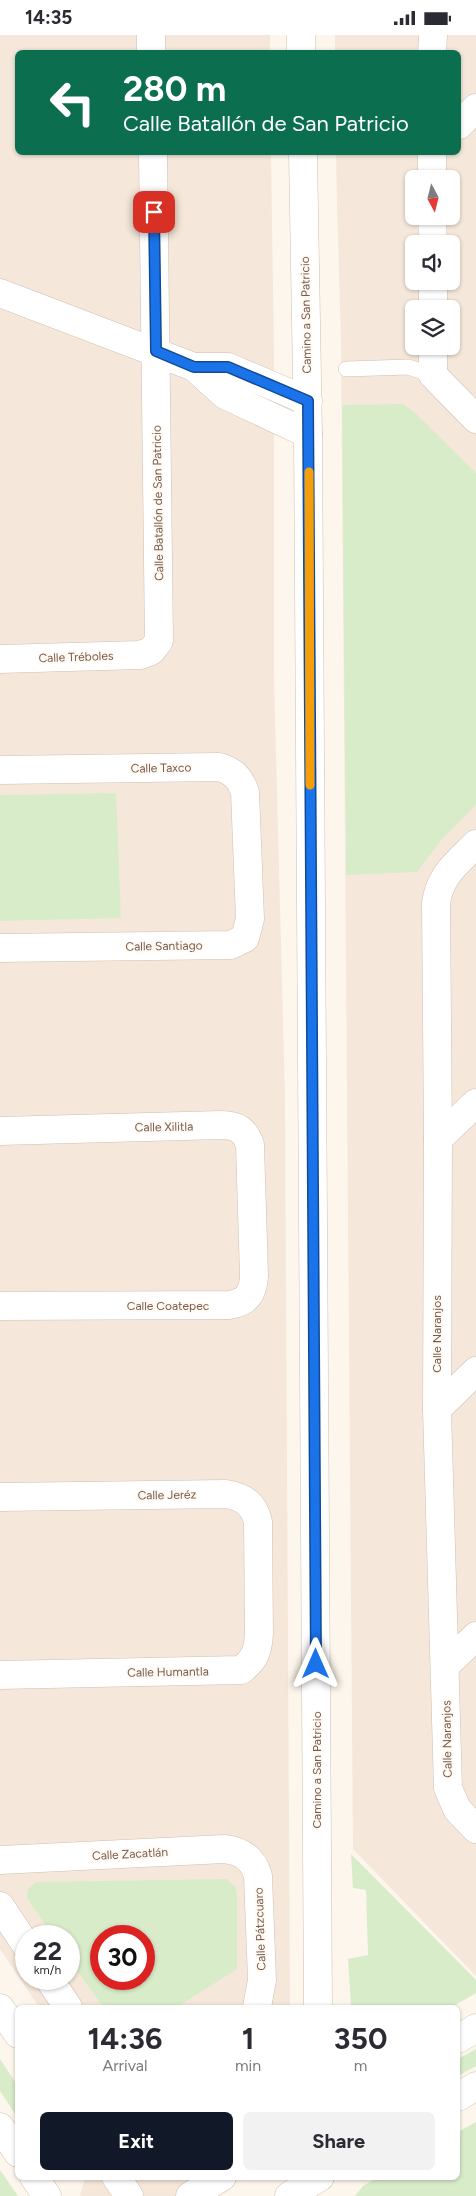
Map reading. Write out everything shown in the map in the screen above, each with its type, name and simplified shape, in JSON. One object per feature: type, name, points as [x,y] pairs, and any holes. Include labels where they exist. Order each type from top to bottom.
[{"type":"street","points":[[151,35],[151,50]]},
{"type":"street","points":[[301,35],[302,50]]},
{"type":"street","points":[[432,35],[432,50]]},
{"type":"street","points":[[461,123],[476,108]]},
{"type":"street","name":"Calle Batallón de San Patricio","points":[[151,651],[156,646],[160,635],[152,155]]},
{"type":"street","name":"Camino a San Patricio","points":[[303,155],[308,401],[318,2005]]},
{"type":"street","points":[[432,155],[432,170]]},
{"type":"street","points":[[0,293],[194,367],[225,395],[308,434]]},
{"type":"street","points":[[433,355],[433,375],[471,403]]},
{"type":"street","points":[[194,367],[228,367],[308,401]]},
{"type":"street","name":"Calle Tréboles","points":[[0,659],[140,655],[151,651]]},
{"type":"street","name":"Calle Taxco","points":[[0,769],[219,767],[228,769],[236,775],[245,792],[248,857]]},
{"type":"street","name":"Calle Naranjos","points":[[476,844],[448,873],[438,888],[436,896],[438,1139],[437,1409],[448,1788],[457,1809],[476,1829]]},
{"type":"street","name":"Calle Santiago","points":[[0,948],[219,945],[238,943],[248,931],[250,919],[248,857]]},
{"type":"street","points":[[438,1139],[476,1103]]},
{"type":"street","name":"Calle Xilitla","points":[[0,1131],[221,1125],[239,1128],[247,1135],[250,1145],[252,1212]]},
{"type":"street","name":"Calle Coatepec","points":[[0,1306],[229,1305],[239,1303],[247,1299],[253,1288],[252,1212]]},
{"type":"street","points":[[437,1409],[476,1371]]},
{"type":"street","name":"Calle Jeréz","points":[[0,1497],[226,1494],[239,1496],[250,1503],[256,1511],[258,1522],[259,1582]]},
{"type":"street","name":"Calle Humantla","points":[[0,1675],[242,1670],[252,1662],[258,1649],[259,1582]]},
{"type":"street","points":[[445,1666],[476,1637]]},
{"type":"street","name":"Calle Zacatlán","points":[[0,1860],[224,1849],[237,1851],[255,1864]]},
{"type":"street","name":"Calle Pátzcuaro","points":[[252,2003],[262,1980],[258,1876],[255,1864]]},
{"type":"street","points":[[0,1906],[15,1928]]},
{"type":"street","points":[[56,1990],[67,2005]]},
{"type":"street","points":[[0,2008],[15,2030]]},
{"type":"street","points":[[460,2038],[476,2028]]},
{"type":"street","points":[[460,2096],[476,2086]]},
{"type":"street","points":[[0,2127],[15,2149]]},
{"type":"street","points":[[36,2180],[47,2196]]},
{"type":"street","points":[[118,2180],[129,2196]]},
{"type":"street","points":[[190,2196],[217,2180]]},
{"type":"street","points":[[289,2196],[318,2181]]},
{"type":"lane","points":[[346,369],[408,367],[433,375]]},
{"type":"shaded area","points":[[0,35],[270,35],[270,50],[15,50],[15,155],[271,155],[274,354],[274,677],[285,1097],[290,2005],[38,2005],[28,1990],[80,1990],[80,1925],[15,1925],[15,1971],[0,1949]]},
{"type":"shaded area","points":[[335,35],[476,35],[476,1976],[353,1849],[341,341],[336,155],[461,155],[461,50],[335,50]]},
{"type":"shaded area","points":[[84,2180],[187,2180],[183,2196],[80,2196]]},
{"type":"green space","points":[[403,404],[413,411],[476,473],[476,805],[443,838],[417,872],[346,875],[342,405]]},
{"type":"green space","points":[[116,793],[121,918],[0,921],[0,795]]},
{"type":"green space","points":[[351,1854],[476,1980],[476,1993],[455,2005],[351,2005],[348,1959],[368,1955],[366,1890],[353,1888]]},
{"type":"green space","points":[[227,1879],[236,1888],[237,1894],[237,1969],[180,2005],[102,2005],[91,1990],[155,1990],[155,1925],[90,1925],[90,1989],[80,1975],[80,1925],[45,1925],[27,1898],[28,1889],[36,1882]]},
{"type":"green space","points":[[476,2049],[476,2066],[460,2075],[460,2058]]},
{"type":"green space","points":[[0,2059],[15,2082],[15,2114],[0,2091]]},
{"type":"green space","points":[[476,2122],[476,2196],[355,2196],[363,2186],[374,2180],[460,2180],[460,2131]]},
{"type":"green space","points":[[0,2170],[18,2196],[0,2196]]},
{"type":"slow traffic","points":[[309,472],[310,785]]},
{"type":"route","points":[[154,212],[156,351],[194,367],[228,367],[308,401],[316,1664]]}]
